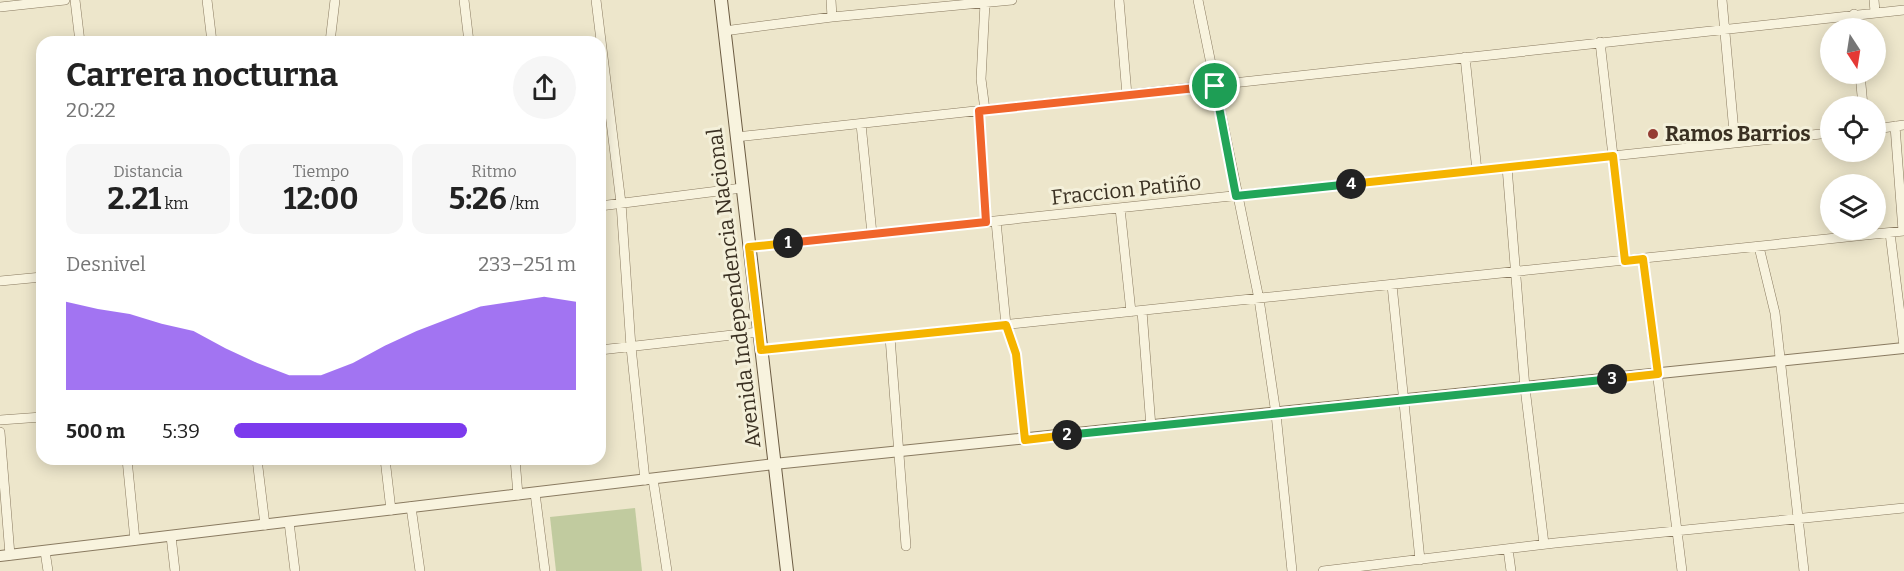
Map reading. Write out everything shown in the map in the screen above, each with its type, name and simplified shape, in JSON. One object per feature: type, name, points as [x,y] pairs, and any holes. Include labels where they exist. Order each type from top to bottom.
[{"type":"main road","name":"Avenida Independencia Nacional","points":[[721,0],[787,571]]},
{"type":"street","points":[[0,7],[65,0]]},
{"type":"street","points":[[75,0],[79,36]]},
{"type":"street","points":[[207,0],[211,36]]},
{"type":"street","points":[[331,36],[335,0]]},
{"type":"street","points":[[464,0],[468,36]]},
{"type":"street","points":[[596,0],[600,36]]},
{"type":"street","points":[[831,0],[832,17]]},
{"type":"street","points":[[724,31],[957,3],[1012,0]]},
{"type":"street","points":[[1119,0],[1127,95]]},
{"type":"street","points":[[1198,0],[1236,196],[1259,299],[1276,414],[1292,571]]},
{"type":"street","points":[[1722,0],[1735,143]]},
{"type":"street","points":[[1874,0],[1875,12]]},
{"type":"street","points":[[985,3],[981,80],[991,222],[1006,325],[1016,354],[1025,440]]},
{"type":"street","points":[[736,137],[1904,10]]},
{"type":"street","points":[[1854,14],[1855,18]]},
{"type":"street","points":[[1600,42],[1625,261]]},
{"type":"street","points":[[1465,57],[1477,171]]},
{"type":"street","points":[[606,81],[621,203],[631,347],[649,479],[667,571]]},
{"type":"street","points":[[861,124],[872,234]]},
{"type":"street","points":[[761,350],[1904,231],[1900,126]]},
{"type":"street","name":"Fraccion Patiño","points":[[749,247],[1820,134]]},
{"type":"street","points":[[1507,167],[1525,388],[1544,544]]},
{"type":"street","points":[[606,205],[742,188]]},
{"type":"street","points":[[1120,208],[1131,312]]},
{"type":"street","points":[[0,432],[5,555],[774,464],[1405,401],[1904,347],[1890,233]]},
{"type":"street","points":[[1759,247],[1775,313],[1804,571]]},
{"type":"street","points":[[1643,259],[1682,571]]},
{"type":"street","points":[[0,281],[36,278]]},
{"type":"street","points":[[1392,285],[1420,560]]},
{"type":"street","points":[[1142,311],[1151,427]]},
{"type":"street","points":[[606,349],[759,332]]},
{"type":"street","points":[[890,337],[906,546]]},
{"type":"street","points":[[0,420],[36,417]]},
{"type":"street","points":[[128,465],[135,540]]},
{"type":"street","points":[[258,465],[265,525]]},
{"type":"street","points":[[387,465],[391,510]]},
{"type":"street","points":[[516,465],[518,495]]},
{"type":"street","points":[[535,493],[545,571]]},
{"type":"street","points":[[411,507],[420,571]]},
{"type":"street","points":[[1323,571],[1401,567],[1420,560],[1544,544],[1904,508]]},
{"type":"street","points":[[289,522],[295,571]]},
{"type":"street","points":[[171,536],[175,571]]},
{"type":"street","points":[[1508,549],[1511,571]]},
{"type":"street","points":[[45,550],[48,571]]},
{"type":"green space","points":[[635,508],[642,571],[556,571],[550,517]]},
{"type":"place","name":"Ramos Barrios","points":[[1653,134]]},
{"type":"route","points":[[1215,86],[1236,196],[1613,156],[1625,261],[1643,259],[1658,374],[1025,440],[1016,354],[1006,325],[761,350],[749,247],[986,222],[979,111],[1215,86]]}]
